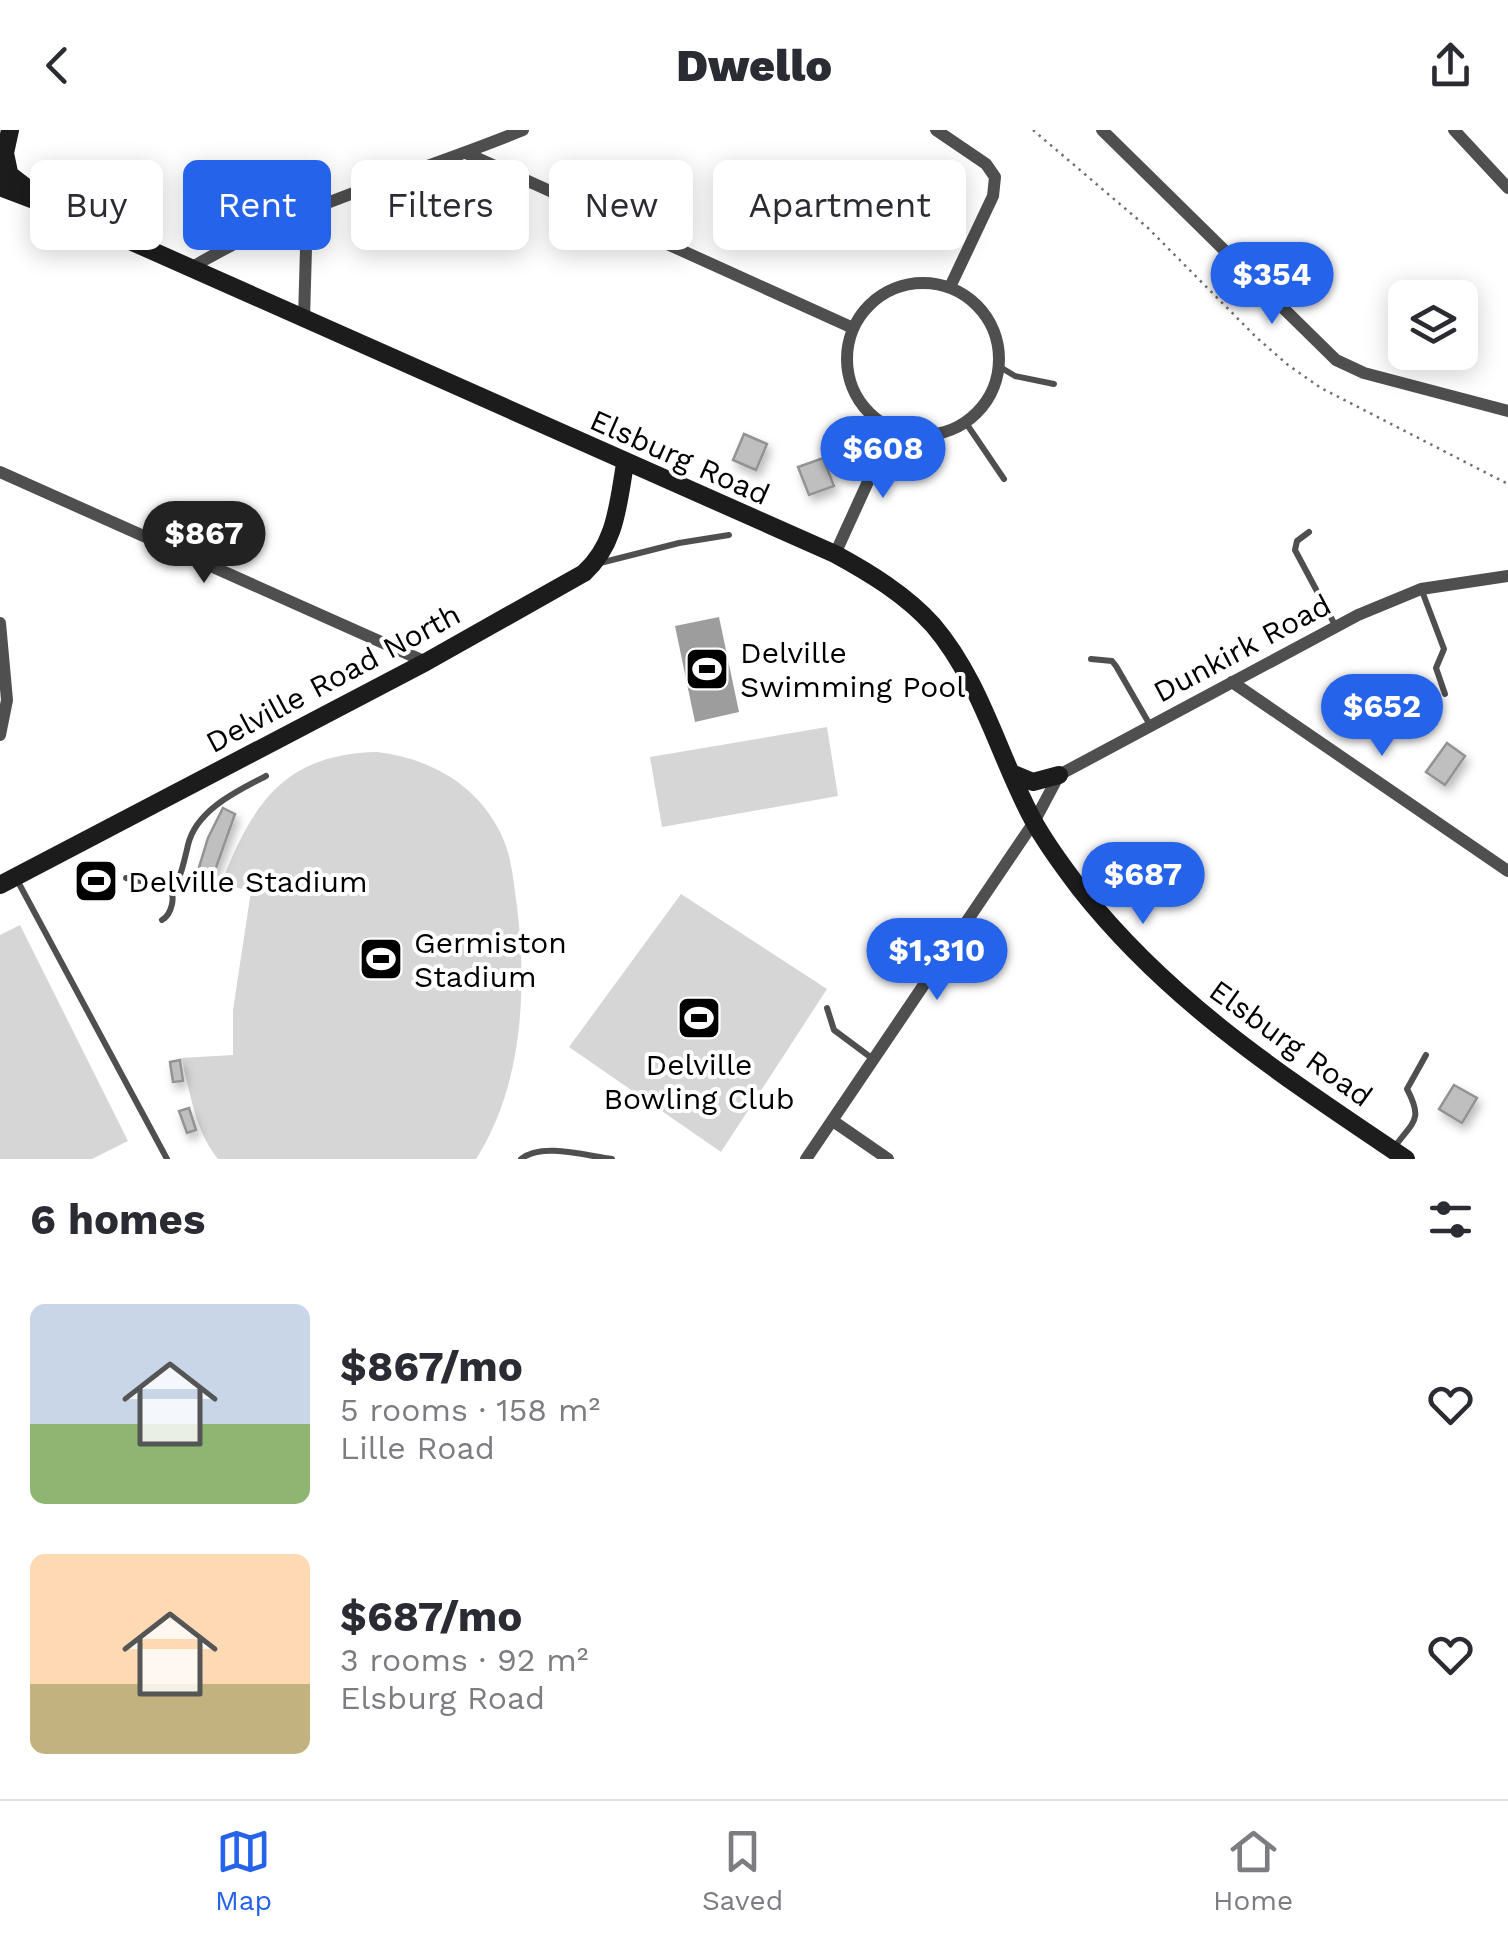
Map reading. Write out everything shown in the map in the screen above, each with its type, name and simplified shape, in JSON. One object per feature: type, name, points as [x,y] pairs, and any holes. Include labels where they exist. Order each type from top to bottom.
[{"type":"main road","points":[[3,177],[10,130]]},
{"type":"main road","name":"Elsburg Road","points":[[3,177],[58,209],[835,554],[898,593],[932,624],[967,678],[1034,822],[1104,918],[1177,994],[1243,1046],[1399,1154]]},
{"type":"main road","points":[[594,564],[612,531],[626,464]]},
{"type":"main road","name":"Delville Road North","points":[[8,881],[426,662],[572,581],[594,564]]},
{"type":"main road","points":[[1011,773],[1033,782],[1059,775]]},
{"type":"street","points":[[331,204],[523,130]]},
{"type":"street","points":[[936,130],[986,164],[995,177],[992,196],[950,288]]},
{"type":"street","points":[[1102,130],[1336,360],[1364,372],[1508,411]]},
{"type":"street","points":[[1454,130],[1508,188]]},
{"type":"street","points":[[466,154],[853,328]]},
{"type":"street","points":[[191,268],[220,250]]},
{"type":"street","points":[[304,319],[306,250]]},
{"type":"street","points":[[922,282],[950,288],[978,306],[996,334],[1000,367],[989,399],[966,423],[934,435],[892,429],[864,408],[850,383],[846,356],[853,328],[869,304],[893,288],[922,282]]},
{"type":"street","points":[[835,554],[892,429]]},
{"type":"street","points":[[0,472],[426,662]]},
{"type":"street","name":"Dunkirk Road","points":[[1059,775],[1336,626],[1421,590],[1508,576]]},
{"type":"street","points":[[0,623],[7,711],[0,734]]},
{"type":"street","points":[[1232,682],[1508,872]]},
{"type":"street","points":[[806,1159],[1034,822],[1059,775]]},
{"type":"street","points":[[832,1121],[888,1159]]},
{"type":"lane","points":[[1000,367],[1015,376],[1054,384]]},
{"type":"lane","points":[[966,423],[1004,479]]},
{"type":"lane","points":[[1309,532],[1297,541],[1295,550],[1336,626]]},
{"type":"lane","points":[[594,564],[679,542],[730,535]]},
{"type":"lane","points":[[1421,590],[1444,648],[1436,668],[1445,694]]},
{"type":"lane","points":[[1090,659],[1112,661],[1150,726]]},
{"type":"lane","points":[[162,920],[168,916],[188,845],[205,816],[235,792],[266,776]]},
{"type":"lane","points":[[126,878],[163,884],[173,892]]},
{"type":"lane","points":[[8,881],[167,1159]]},
{"type":"lane","points":[[827,1008],[834,1030],[874,1060]]},
{"type":"lane","points":[[1399,1154],[1416,1117],[1417,1105],[1407,1089],[1426,1056]]},
{"type":"lane","points":[[521,1159],[525,1154],[552,1151],[612,1159]]},
{"type":"path","points":[[1033,130],[1148,228],[1288,366],[1320,388],[1508,484]]},
{"type":"shaded area","name":"Delville Swimming Pool","points":[[719,617],[739,712],[695,722],[675,626]]},
{"type":"shaded area","points":[[827,727],[838,796],[662,827],[650,757]]},
{"type":"shaded area","name":"Germiston Stadium","points":[[377,752],[415,760],[449,776],[478,800],[504,841],[517,906],[521,1004],[504,1100],[476,1159],[218,1159],[198,1123],[181,1058],[233,1055],[233,1010],[251,891],[221,884],[245,830],[275,789],[317,762]]},
{"type":"shaded area","name":"Delville Bowling Club","points":[[681,894],[827,989],[721,1152],[569,1047]]},
{"type":"shaded area","points":[[20,925],[128,1141],[92,1159],[0,1159],[0,935]]},
{"type":"building","points":[[744,434],[767,444],[756,470],[733,460]]},
{"type":"building","points":[[823,458],[834,486],[809,495],[798,467]]},
{"type":"building","points":[[1447,743],[1465,756],[1445,785],[1426,772]]},
{"type":"building","points":[[223,808],[235,814],[212,879],[197,874]]},
{"type":"building","points":[[180,1060],[183,1081],[173,1082],[170,1062]]},
{"type":"building","points":[[1454,1085],[1477,1098],[1462,1123],[1439,1109]]},
{"type":"building","points":[[189,1108],[196,1130],[187,1133],[179,1111]]},
{"type":"place","name":"Delville Swimming Pool","points":[[707,669]]},
{"type":"place","name":"Delville Stadium","points":[[96,881]]},
{"type":"place","name":"Germiston Stadium","points":[[381,959]]},
{"type":"place","name":"Delville Bowling Club","points":[[699,1018]]}]
